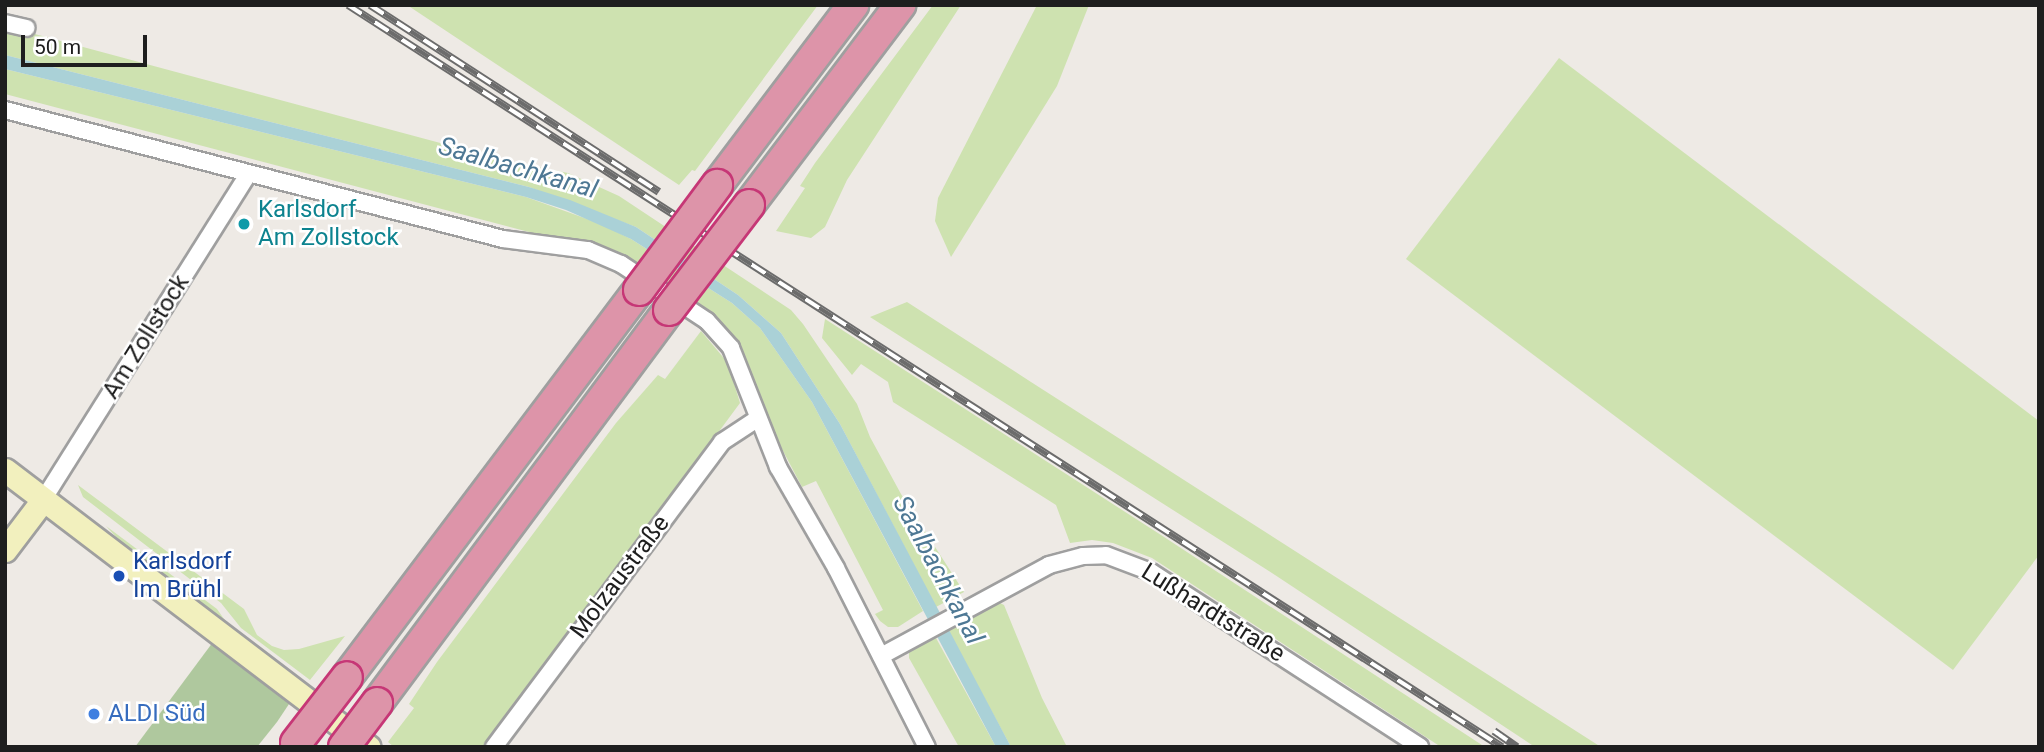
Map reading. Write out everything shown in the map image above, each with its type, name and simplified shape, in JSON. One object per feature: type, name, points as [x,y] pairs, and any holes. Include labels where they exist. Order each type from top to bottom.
[{"type":"highway","points":[[344,747],[658,298],[717,186],[853,5]]},
{"type":"highway","points":[[295,745],[347,677],[658,298],[750,205],[898,11]]},
{"type":"street","points":[[5,23],[26,28]]},
{"type":"street","points":[[5,110],[503,239],[588,250],[607,256],[658,298],[707,321],[731,348],[778,467],[836,568],[928,747]]},
{"type":"street","name":"Am Zollstock","points":[[43,500],[248,174]]},
{"type":"street","name":"Molzaustraße","points":[[494,747],[722,442],[757,419]]},
{"type":"street","points":[[5,470],[369,747]]},
{"type":"street","points":[[5,550],[43,500]]},
{"type":"street","name":"Lußhardtstraße","points":[[881,656],[1049,565],[1083,556],[1119,558],[1151,572],[1420,747]]},
{"type":"green space","points":[[407,5],[818,5],[695,171],[692,170],[679,185]]},
{"type":"green space","points":[[933,5],[961,5],[847,180],[825,227],[811,238],[776,231],[805,188],[800,186],[815,163]]},
{"type":"green space","points":[[1037,5],[1089,5],[1057,86],[951,257],[935,221],[938,198]]},
{"type":"green space","points":[[5,26],[500,159],[568,173],[619,196],[791,310],[857,404],[870,437],[901,494],[964,592],[936,607],[840,424],[781,333],[738,295],[636,227],[529,187],[5,55]]},
{"type":"green space","points":[[1559,58],[2039,421],[2039,555],[1953,670],[1406,259]]},
{"type":"green space","points":[[5,69],[526,197],[601,224],[631,239],[732,303],[760,328],[812,402],[923,611],[898,627],[888,627],[880,621],[875,614],[883,610],[816,481],[802,487],[771,428],[742,349],[717,319],[625,257],[586,241],[552,238],[5,94]]},
{"type":"green space","points":[[907,302],[1601,747],[1535,747],[1275,575],[870,317]]},
{"type":"green space","points":[[825,319],[1485,747],[1441,747],[1152,558],[1113,543],[1092,540],[1070,543],[1056,505],[893,402],[888,382],[861,364],[852,375],[822,338]]},
{"type":"green space","points":[[701,331],[728,363],[740,403],[486,747],[394,747],[388,742],[414,708],[409,704],[437,662],[616,423],[658,375],[665,379]]},
{"type":"green space","points":[[78,485],[244,609],[257,635],[272,646],[284,650],[299,649],[345,636],[310,680],[241,628],[221,603],[83,497]]},
{"type":"green space","points":[[106,526],[217,609],[233,632],[130,552]]},
{"type":"green space","points":[[998,602],[1004,605],[1042,698],[1067,747],[1011,747],[948,631]]},
{"type":"green space","points":[[936,638],[996,747],[959,747],[909,658],[909,651]]},
{"type":"green space","points":[[213,642],[291,701],[277,722],[257,747],[135,747]]},
{"type":"water","points":[[5,55],[529,187],[570,200],[636,227],[738,295],[781,333],[840,424],[1011,747],[996,747],[812,402],[760,328],[732,303],[631,239],[566,210],[526,197],[5,69]]},
{"type":"railway","points":[[348,5],[1502,747]]},
{"type":"railway","points":[[370,5],[659,192]]},
{"type":"railway","points":[[1494,731],[1517,747]]},
{"type":"place","name":"Karlsdorf Am Zollstock","points":[[244,224]]},
{"type":"place","name":"Karlsdorf Im Brühl","points":[[119,576]]},
{"type":"place","name":"ALDI Süd","points":[[94,714]]},
{"type":"water label","name":"Saalbachkanal","points":[[518,168]]},
{"type":"water label","name":"Saalbachkanal","points":[[938,570]]}]
